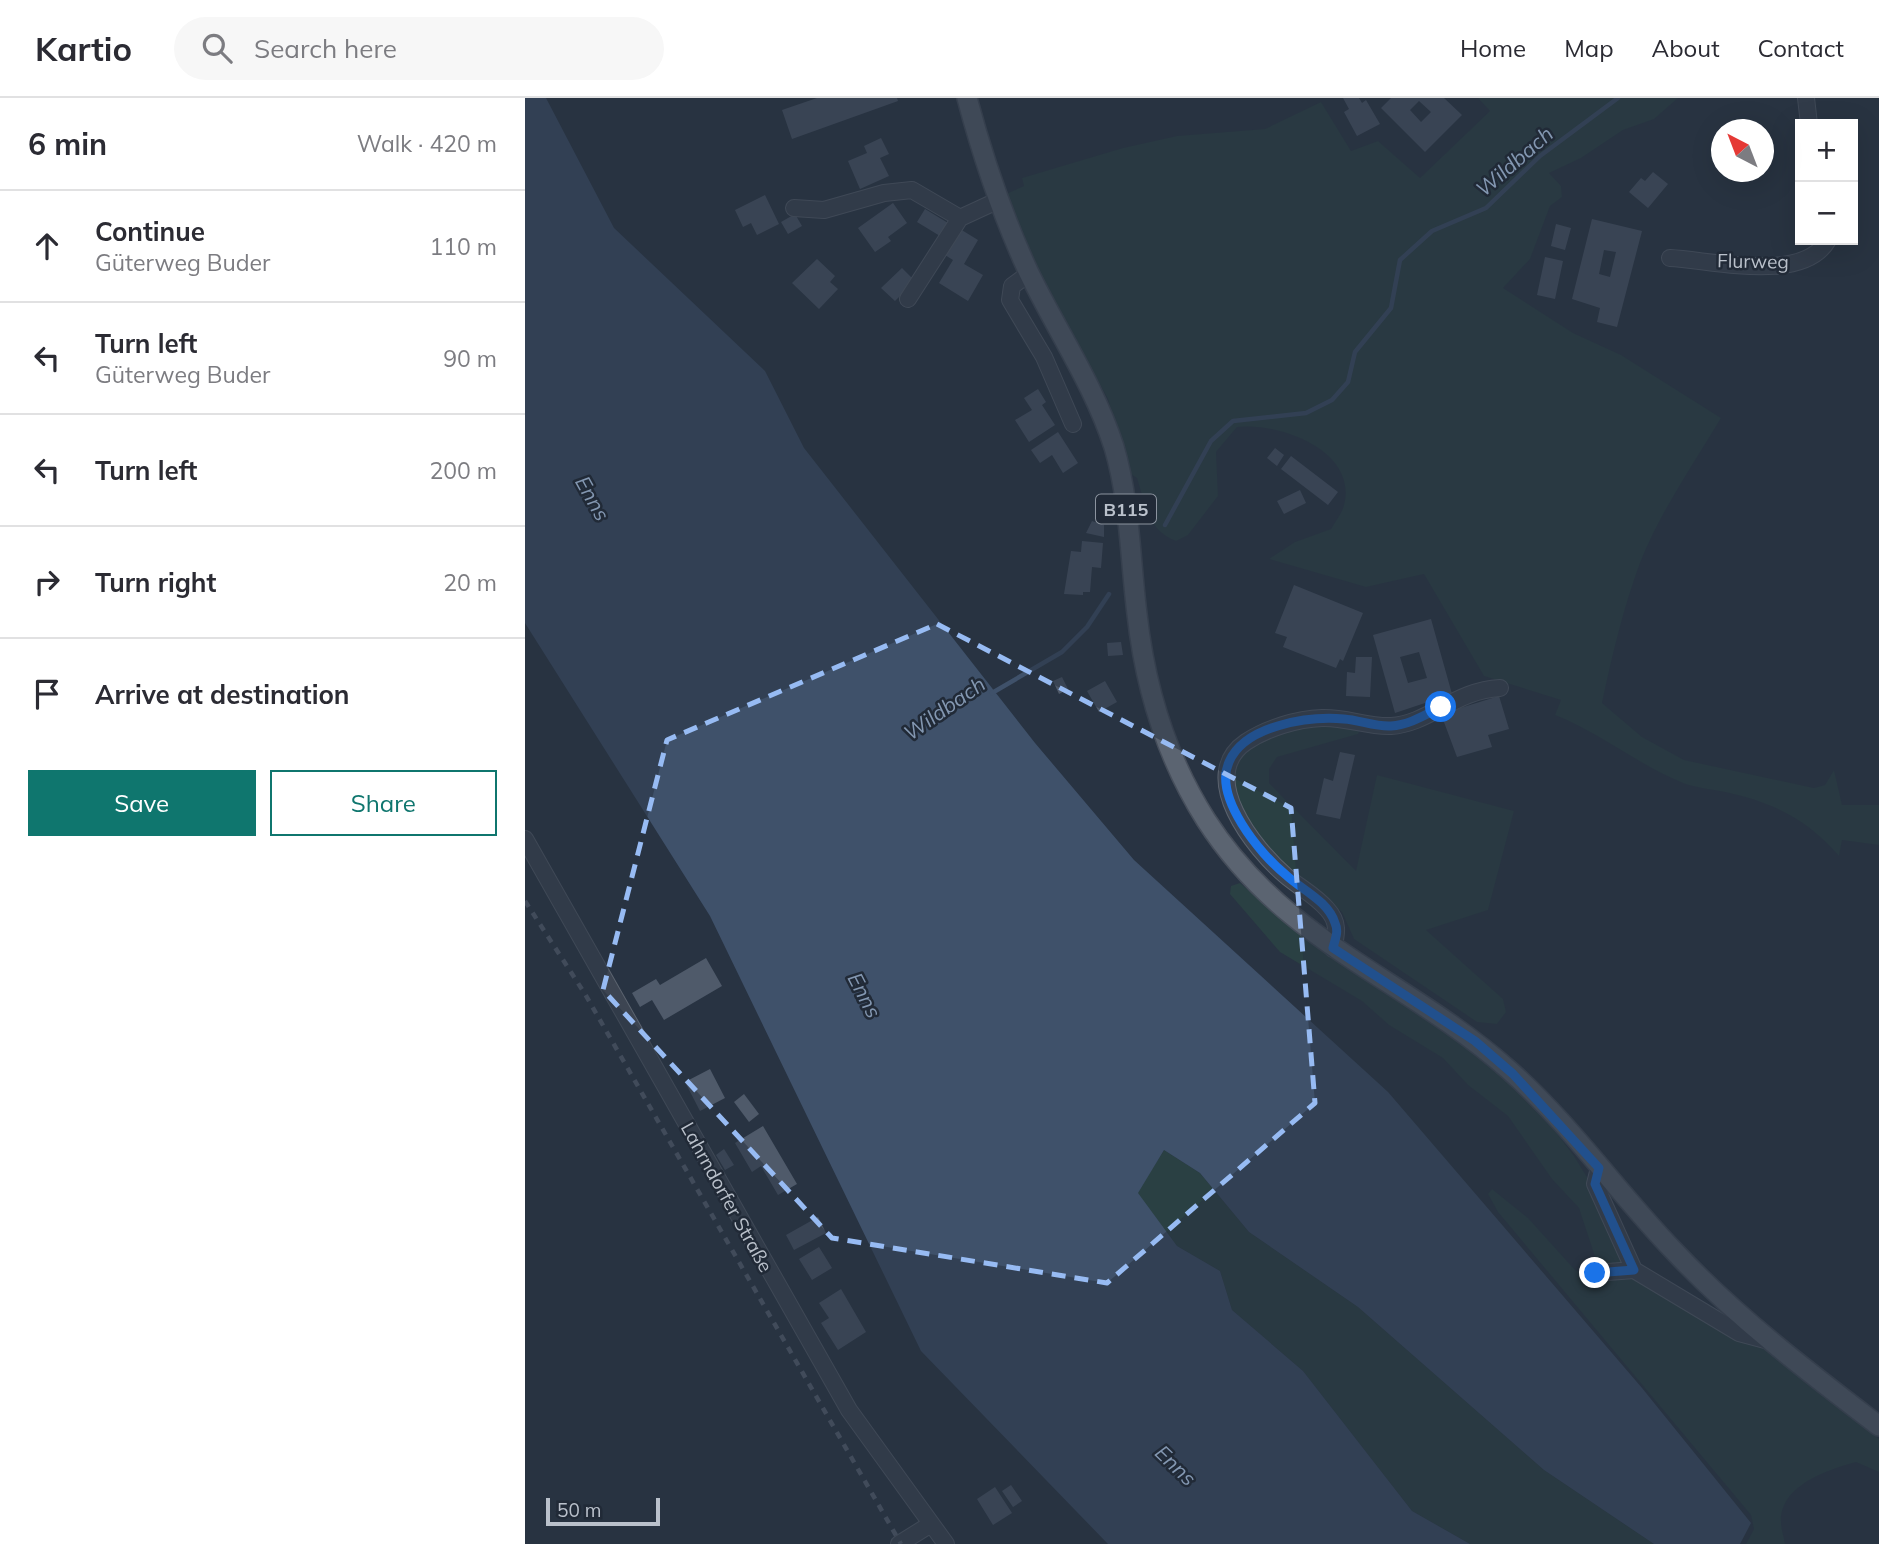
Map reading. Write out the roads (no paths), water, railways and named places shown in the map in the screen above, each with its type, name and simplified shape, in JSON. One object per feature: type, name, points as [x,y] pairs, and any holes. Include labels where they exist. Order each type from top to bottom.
[{"type":"main road","name":"B115","points":[[967,98],[999,200],[1030,273],[1101,412],[1114,449],[1124,488],[1143,657],[1150,693],[1173,757],[1190,792],[1231,853],[1283,910],[1333,948],[1475,1041],[1521,1082],[1710,1289],[1769,1342],[1879,1426]]},
{"type":"street","points":[[1806,98],[1808,119]]},
{"type":"street","points":[[795,208],[824,210],[884,193],[912,190],[960,218]]},
{"type":"street","points":[[908,299],[960,218],[999,200]]},
{"type":"street","name":"Flurweg","points":[[1670,258],[1745,265],[1786,264],[1815,254],[1823,245]]},
{"type":"street","points":[[1030,273],[1012,286],[1010,300],[1044,356],[1073,424]]},
{"type":"street","points":[[1333,948],[1338,932],[1328,909],[1284,874],[1253,839],[1233,808],[1226,786],[1229,760],[1238,748],[1255,736],[1295,722],[1321,718],[1398,725],[1470,692],[1500,688]]},
{"type":"street","name":"Lahrndorfer Straße","points":[[525,839],[797,1323],[849,1410],[946,1544]]},
{"type":"street","points":[[1599,1168],[1595,1184],[1634,1270],[1739,1333],[1769,1342]]},
{"type":"street","points":[[1595,1273],[1634,1270]]},
{"type":"street","points":[[899,1544],[931,1524]]},
{"type":"water","name":"Enns","points":[[525,98],[546,98],[614,228],[765,371],[804,448],[1035,743],[1134,860],[1388,1092],[1642,1388],[1751,1523],[1740,1544],[1654,1544],[1544,1470],[1358,1307],[1249,1232],[1200,1173],[1164,1150],[1138,1193],[1177,1246],[1220,1271],[1232,1310],[1303,1371],[1412,1511],[1470,1544],[1108,1544],[921,1351],[710,916],[525,623]]},
{"type":"waterway","name":"Wildbach","points":[[1165,525],[1211,441],[1233,421],[1306,413],[1332,400],[1348,382],[1355,352],[1391,308],[1400,260],[1432,231],[1486,208],[1540,156],[1618,98]]},
{"type":"waterway","name":"Wildbach","points":[[992,693],[1062,652],[1087,627],[1109,594]]},
{"type":"railway","points":[[525,901],[585,994],[901,1544]]}]
